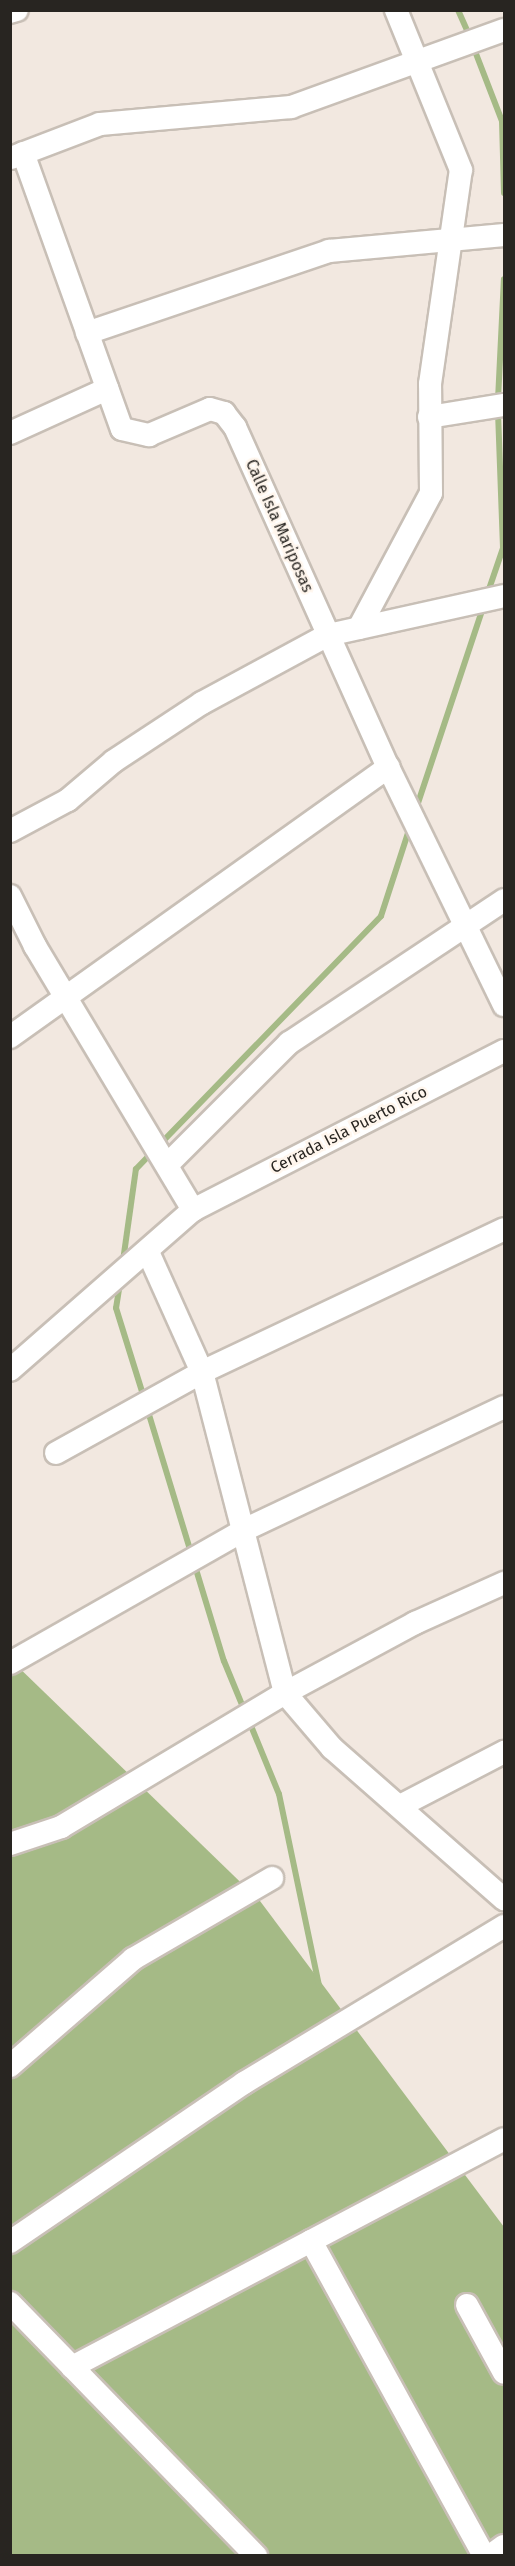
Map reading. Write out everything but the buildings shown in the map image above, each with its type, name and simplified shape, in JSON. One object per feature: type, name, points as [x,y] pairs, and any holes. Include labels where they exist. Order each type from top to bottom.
[{"type":"street","points":[[10,12],[17,10]]},
{"type":"street","points":[[359,628],[431,494],[429,417],[461,170],[419,61],[396,10]]},
{"type":"street","points":[[17,156],[100,124],[291,107],[504,30]]},
{"type":"street","name":"Calle Isla Mariposas","points":[[17,156],[122,429],[134,436],[210,409],[224,413],[236,427],[388,767],[466,922],[504,1005]]},
{"type":"street","points":[[87,333],[329,251],[451,242],[504,235]]},
{"type":"street","points":[[10,434],[108,389]]},
{"type":"street","points":[[429,417],[504,405]]},
{"type":"street","points":[[10,831],[68,800],[114,761],[202,703],[328,635],[504,596]]},
{"type":"street","points":[[10,1037],[68,998],[388,767]]},
{"type":"street","points":[[10,896],[68,998],[169,1163],[193,1210]]},
{"type":"street","points":[[169,1163],[289,1043],[466,922],[504,900]]},
{"type":"street","name":"Cerrada Isla Puerto Rico","points":[[10,1370],[148,1252],[193,1210],[504,1052]]},
{"type":"street","points":[[56,1453],[202,1372],[504,1229]]},
{"type":"street","points":[[148,1252],[202,1372],[246,1529],[271,1653],[285,1693],[332,1748],[402,1805],[504,1899]]},
{"type":"street","points":[[10,1663],[246,1529],[504,1407]]},
{"type":"street","points":[[10,1844],[61,1827],[285,1693],[415,1623],[504,1583]]},
{"type":"street","points":[[402,1805],[504,1752]]},
{"type":"street","points":[[10,2066],[132,1959],[272,1878]]},
{"type":"street","points":[[10,2242],[244,2083],[504,1926]]},
{"type":"street","points":[[72,2367],[504,2139]]},
{"type":"street","points":[[311,2241],[484,2556]]},
{"type":"street","points":[[10,2303],[256,2556]]},
{"type":"street","points":[[467,2305],[504,2373]]},
{"type":"street","points":[[490,2556],[504,2546]]},
{"type":"shaded area","points":[[10,1659],[260,1901],[504,2227],[504,2555],[11,2555]]},
{"type":"waterway","points":[[458,10],[470,37]]},
{"type":"waterway","points":[[473,46],[502,121],[504,193]]},
{"type":"waterway","points":[[498,400],[504,279]]},
{"type":"waterway","points":[[487,595],[503,548],[498,410]]},
{"type":"waterway","points":[[416,809],[484,605]]},
{"type":"waterway","points":[[123,1261],[136,1169],[381,916],[410,827]]},
{"type":"waterway","points":[[120,1283],[116,1308],[144,1398]]},
{"type":"waterway","points":[[147,1408],[224,1661],[245,1712]]},
{"type":"waterway","points":[[249,1721],[279,1794],[319,1986]]}]
